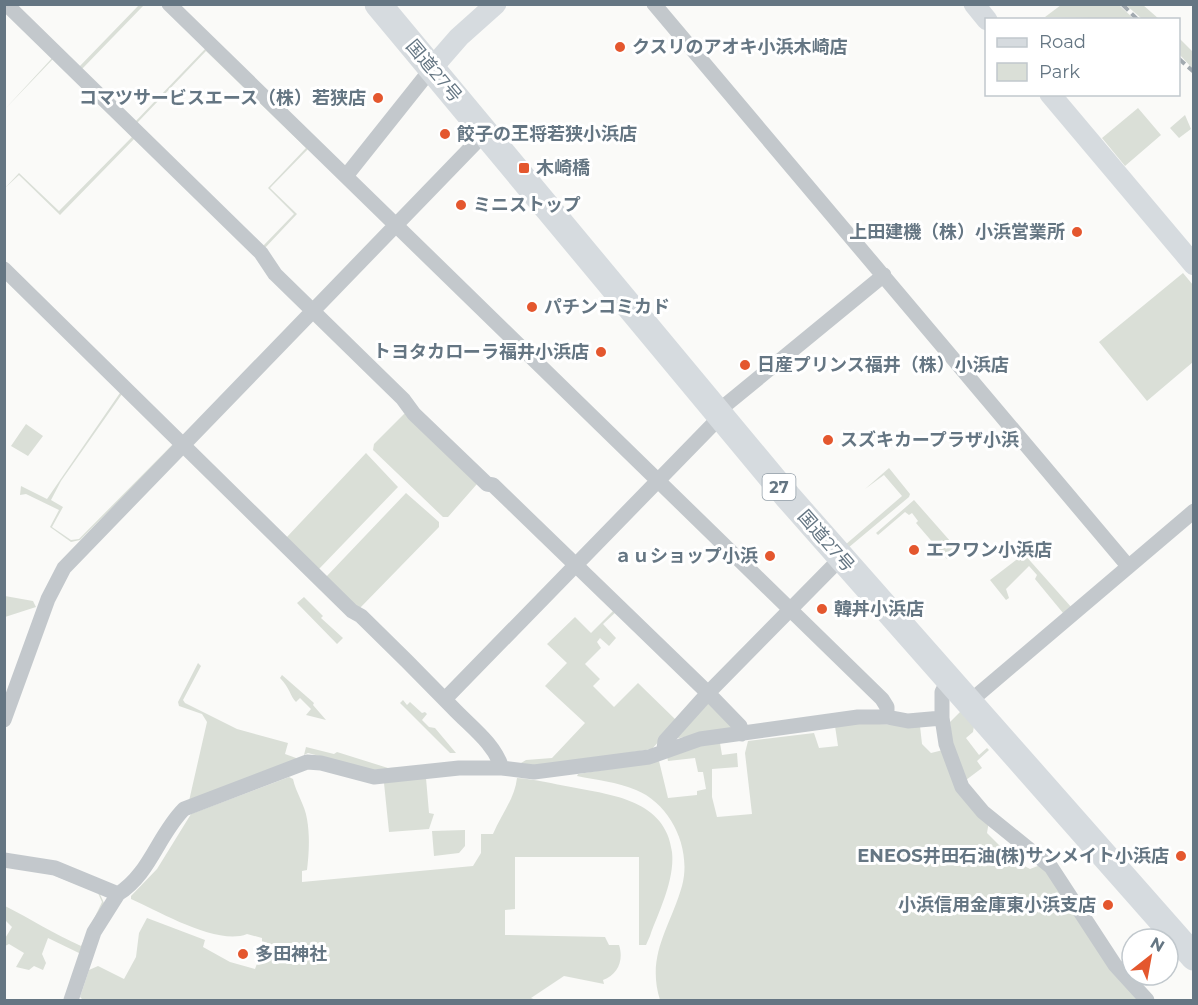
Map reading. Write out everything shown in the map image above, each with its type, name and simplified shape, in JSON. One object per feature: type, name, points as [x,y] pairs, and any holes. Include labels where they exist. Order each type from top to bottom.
[{"type":"highway","name":"国道27号","points":[[378,4],[840,559],[1194,957]]},
{"type":"street","points":[[6,4],[261,253],[275,274],[487,484],[493,485],[708,693],[740,726],[742,734]]},
{"type":"street","points":[[170,4],[886,703],[887,717]]},
{"type":"street","points":[[346,176],[432,68],[454,43],[496,4]]},
{"type":"street","points":[[654,4],[1128,566]]},
{"type":"street","points":[[974,4],[985,18]]},
{"type":"street","points":[[1052,96],[1194,265]]},
{"type":"street","points":[[4,720],[58,576],[485,133]]},
{"type":"street","points":[[4,269],[302,563],[352,611],[361,616],[446,699],[498,755],[502,768]]},
{"type":"street","points":[[446,699],[658,481],[719,414],[884,275]]},
{"type":"street","points":[[968,703],[1194,511]]},
{"type":"street","points":[[664,749],[665,741],[708,693],[840,559]]},
{"type":"street","points":[[948,680],[942,692],[942,718],[948,752],[962,786],[983,812],[1051,867],[1115,965],[1147,1000]]},
{"type":"street","points":[[70,1000],[94,933],[118,894],[132,885],[142,873],[175,818],[184,808],[298,765],[321,763],[374,777],[459,768],[502,768],[534,772],[649,757],[664,749],[699,739],[858,717],[887,717],[908,721],[942,718]]},
{"type":"street","points":[[4,860],[55,868],[118,894]]},
{"type":"green space","points":[[1118,4],[1133,18],[1045,17],[1061,5]]},
{"type":"green space","points":[[139,5],[144,5],[82,69],[78,68]]},
{"type":"green space","points":[[1126,5],[1143,5],[1158,18],[1141,18]]},
{"type":"green space","points":[[1180,39],[1193,52],[1193,69],[1180,55]]},
{"type":"green space","points":[[206,48],[309,148],[270,188],[297,214],[264,249],[134,123]],"holes":[[[206,51],[306,148],[268,188],[294,214],[263,246],[137,123]]]},
{"type":"green space","points":[[53,57],[136,137],[60,215],[19,175],[5,188],[19,173],[59,211],[132,137],[53,59],[5,109]]},
{"type":"green space","points":[[1138,108],[1161,135],[1125,166],[1102,138]]},
{"type":"green space","points":[[1185,115],[1191,129],[1179,138],[1170,128]]},
{"type":"green space","points":[[1183,273],[1193,285],[1193,362],[1147,401],[1099,342]]},
{"type":"green space","points":[[122,390],[176,444],[80,540],[71,542],[50,527],[59,510],[26,494],[20,495],[21,486],[47,499]],"holes":[[[122,394],[173,444],[79,539],[71,540],[52,527],[63,507],[51,500],[61,481]]]},
{"type":"green space","points":[[404,414],[407,414],[477,484],[448,517],[443,517],[373,450],[374,444]]},
{"type":"green space","points":[[26,424],[43,436],[28,456],[11,446]]},
{"type":"green space","points":[[366,453],[398,487],[318,570],[286,538]]},
{"type":"green space","points":[[889,468],[910,494],[909,497],[848,548],[845,545],[902,496],[884,475],[865,489]]},
{"type":"green space","points":[[406,493],[439,522],[439,527],[359,609],[326,577]]},
{"type":"green space","points":[[914,500],[958,550],[947,559],[916,523],[918,521],[912,513],[909,515],[905,512],[878,535],[876,533]]},
{"type":"green space","points":[[1024,554],[1072,608],[1063,613],[1035,579],[1037,575],[1029,566],[1006,589],[1009,598],[1006,600],[990,580]]},
{"type":"green space","points":[[5,596],[33,601],[36,607],[5,617]]},
{"type":"green space","points":[[304,597],[323,616],[321,618],[343,638],[337,644],[297,603]]},
{"type":"green space","points":[[615,609],[617,611],[603,624],[616,638],[609,646],[600,638],[597,642],[601,648],[585,664],[600,679],[593,686],[614,707],[638,683],[677,721],[652,749],[539,767],[521,763],[526,760],[552,758],[585,723],[545,686],[567,663],[547,644],[575,617],[591,633]]},
{"type":"green space","points":[[198,663],[201,666],[183,700],[185,703],[237,729],[288,743],[285,754],[296,758],[296,761],[189,801],[207,722],[202,714],[179,706],[178,702]]},
{"type":"green space","points":[[282,675],[314,703],[313,705],[326,720],[306,715],[311,709],[300,698],[296,702],[294,700],[280,678]]},
{"type":"green space","points":[[708,699],[734,728],[674,739]]},
{"type":"green space","points":[[403,700],[407,705],[410,702],[422,713],[427,714],[422,720],[429,727],[435,728],[456,753],[450,753],[400,703]]},
{"type":"green space","points":[[961,711],[974,726],[973,732],[966,738],[979,755],[987,748],[989,750],[977,761],[982,768],[966,780],[952,743],[950,722]]},
{"type":"green space","points":[[859,723],[920,726],[922,744],[931,753],[943,750],[989,821],[987,833],[1015,861],[1030,869],[1043,864],[1120,971],[1120,987],[1132,987],[1141,1000],[660,1000],[656,984],[658,955],[682,886],[684,872],[684,857],[676,829],[659,806],[636,790],[577,776],[578,774],[659,761],[668,798],[697,795],[697,791],[706,789],[703,772],[698,772],[695,758],[668,761],[667,756],[691,747],[720,743],[722,755],[737,753],[738,767],[712,769],[712,797],[717,817],[752,814],[745,753],[748,741],[814,733],[819,748],[838,746],[835,726]]},
{"type":"green space","points":[[306,747],[334,754],[337,752],[388,768],[419,767],[372,770],[308,753],[304,755]]},
{"type":"green space","points":[[289,777],[293,779],[308,825],[308,864],[307,870],[302,871],[302,882],[473,866],[481,853],[481,834],[493,834],[511,799],[517,778],[619,797],[648,811],[659,821],[668,835],[672,852],[669,884],[646,945],[639,945],[639,857],[515,857],[515,909],[505,910],[505,935],[605,937],[609,945],[619,945],[621,956],[616,971],[603,980],[604,984],[564,976],[531,998],[536,1000],[83,1000],[80,997],[89,970],[98,966],[124,979],[136,957],[139,933],[147,918],[205,940],[203,947],[230,962],[255,969],[262,950],[262,938],[247,934],[235,936],[205,932],[157,912],[131,899],[131,896],[157,869],[191,814]]},
{"type":"green space","points":[[426,778],[429,813],[434,814],[429,829],[389,832],[384,783]]},
{"type":"green space","points":[[465,830],[465,846],[459,853],[434,856],[432,831]]},
{"type":"green space","points":[[35,868],[99,892],[104,903],[81,954],[48,938],[42,954],[46,963],[43,970],[34,966],[29,970],[16,967],[24,953],[9,944],[5,946],[4,940],[12,927],[5,920],[5,906],[81,946],[102,902],[98,893]]},
{"type":"railway","points":[[1122,4],[1136,18]]},
{"type":"railway","points":[[1180,60],[1194,72]]},
{"type":"place","name":"クスリのアオキ小浜木崎店","points":[[620,47]]},
{"type":"place","name":"コマツサービスエース（株）若狭店","points":[[378,98]]},
{"type":"place","name":"餃子の王将若狭小浜店","points":[[445,134]]},
{"type":"place","name":"木崎橋","points":[[524,168]]},
{"type":"place","name":"ミニストップ","points":[[461,205]]},
{"type":"place","name":"上田建機（株）小浜営業所","points":[[1077,232]]},
{"type":"place","name":"パチンコミカド","points":[[532,307]]},
{"type":"place","name":"トヨタカローラ福井小浜店","points":[[601,352]]},
{"type":"place","name":"日産プリンス福井（株）小浜店","points":[[745,365]]},
{"type":"place","name":"スズキカープラザ小浜","points":[[828,440]]},
{"type":"place","name":"エフワン小浜店","points":[[914,550]]},
{"type":"place","name":"ａｕショップ小浜","points":[[770,556]]},
{"type":"place","name":"韓丼小浜店","points":[[822,609]]},
{"type":"place","name":"ENEOS井田石油(株)サンメイト小浜店","points":[[1181,856]]},
{"type":"place","name":"小浜信用金庫東小浜支店","points":[[1108,905]]},
{"type":"place","name":"多田神社","points":[[243,954]]}]
